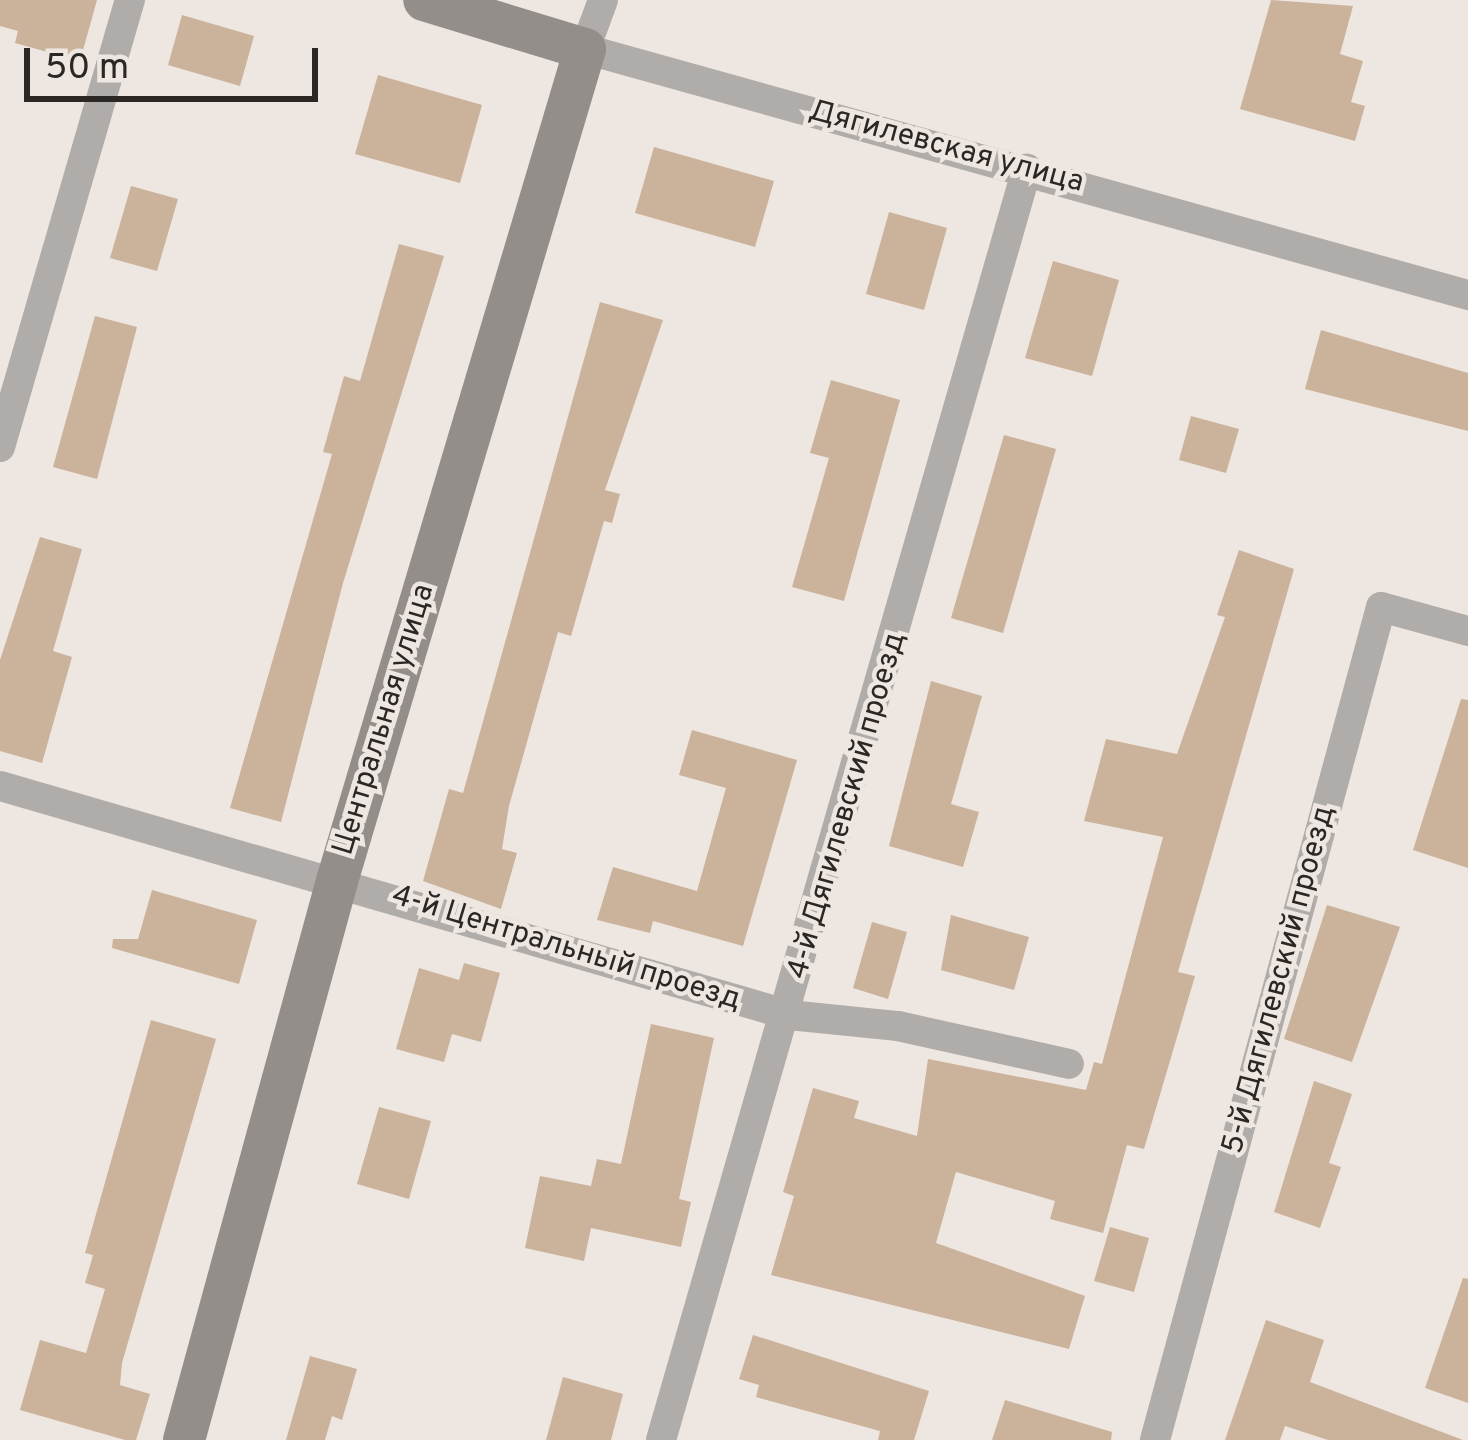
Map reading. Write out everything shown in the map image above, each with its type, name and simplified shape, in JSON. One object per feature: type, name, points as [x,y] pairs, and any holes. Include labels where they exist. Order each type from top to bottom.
[{"type":"street","points":[[0,447],[130,0]]},
{"type":"street","name":"Дягилевская улица","points":[[424,0],[1468,295]]},
{"type":"street","name":"Центральная улица","points":[[184,1440],[337,881],[597,1]]},
{"type":"street","name":"4-й Дягилевский проезд","points":[[661,1440],[789,1015],[1027,169]]},
{"type":"street","name":"5-й Дягилевский проезд","points":[[1155,1440],[1382,607],[1468,632]]},
{"type":"street","name":"4-й Центральный проезд","points":[[0,786],[789,1015],[898,1026],[1069,1064]]},
{"type":"building","points":[[0,0],[97,0],[80,61],[15,43],[18,31],[0,26]]},
{"type":"building","points":[[1271,0],[1353,6],[1340,54],[1363,61],[1351,102],[1365,106],[1355,141],[1240,109]]},
{"type":"building","points":[[182,15],[254,36],[240,86],[168,65]]},
{"type":"building","points":[[378,75],[482,105],[460,183],[355,154]]},
{"type":"building","points":[[654,147],[774,181],[755,247],[635,213]]},
{"type":"building","points":[[131,186],[178,199],[157,271],[110,258]]},
{"type":"building","points":[[889,212],[947,228],[924,310],[866,294]]},
{"type":"building","points":[[399,244],[444,256],[343,583],[281,822],[230,808],[332,454],[323,452],[344,376],[360,381]]},
{"type":"building","points":[[1053,261],[1119,280],[1092,376],[1025,358]]},
{"type":"building","points":[[600,302],[663,320],[605,490],[620,494],[612,523],[604,521],[571,636],[558,632],[509,806],[502,849],[517,853],[501,909],[423,881],[449,789],[463,793]]},
{"type":"building","points":[[95,316],[137,327],[97,479],[53,467]]},
{"type":"building","points":[[1321,330],[1468,373],[1468,431],[1305,389]]},
{"type":"building","points":[[831,380],[900,400],[844,601],[792,587],[829,458],[810,453]]},
{"type":"building","points":[[1191,416],[1239,429],[1226,473],[1179,460]]},
{"type":"building","points":[[1004,435],[1056,449],[1003,633],[951,618]]},
{"type":"building","points":[[40,537],[82,549],[53,651],[72,657],[42,763],[0,751],[0,660]]},
{"type":"building","points":[[1239,550],[1294,569],[1178,972],[1195,976],[1144,1149],[1127,1145],[1103,1233],[1050,1219],[1055,1201],[956,1172],[936,1243],[1085,1296],[1069,1349],[771,1275],[794,1196],[783,1192],[813,1088],[859,1101],[854,1118],[917,1136],[928,1059],[1086,1090],[1094,1062],[1102,1064],[1163,837],[1084,821],[1106,739],[1177,754],[1225,617],[1217,615]]},
{"type":"building","points":[[931,681],[982,696],[951,804],[979,812],[963,867],[889,846]]},
{"type":"building","points":[[1461,699],[1468,700],[1468,868],[1413,850]]},
{"type":"building","points":[[692,730],[797,760],[743,946],[653,921],[650,933],[597,920],[613,867],[697,891],[726,788],[679,775]]},
{"type":"building","points":[[152,890],[257,920],[239,984],[112,948],[113,939],[138,939]]},
{"type":"building","points":[[1327,905],[1400,927],[1352,1062],[1284,1039]]},
{"type":"building","points":[[951,915],[1029,937],[1014,990],[941,970]]},
{"type":"building","points":[[872,922],[907,932],[888,999],[853,988]]},
{"type":"building","points":[[464,963],[500,973],[481,1042],[452,1034],[444,1062],[396,1049],[419,968],[459,980]]},
{"type":"building","points":[[151,1020],[216,1039],[122,1363],[120,1385],[150,1394],[136,1440],[125,1440],[20,1410],[40,1340],[86,1353],[105,1289],[85,1283],[93,1255],[85,1253]]},
{"type":"building","points":[[651,1024],[714,1038],[679,1199],[691,1202],[681,1247],[591,1228],[584,1261],[525,1248],[540,1176],[591,1186],[597,1159],[621,1164]]},
{"type":"building","points":[[1314,1081],[1352,1094],[1329,1163],[1341,1167],[1320,1228],[1274,1212]]},
{"type":"building","points":[[379,1107],[431,1121],[409,1199],[357,1184]]},
{"type":"building","points":[[1110,1227],[1149,1238],[1134,1292],[1094,1281]]},
{"type":"building","points":[[1463,1278],[1468,1279],[1468,1403],[1425,1388]]},
{"type":"building","points":[[1266,1320],[1324,1340],[1310,1382],[1463,1440],[1328,1440],[1285,1426],[1280,1440],[1225,1440]]},
{"type":"building","points":[[753,1335],[929,1391],[914,1440],[878,1440],[880,1431],[756,1397],[759,1385],[739,1379]]},
{"type":"building","points":[[310,1356],[357,1369],[342,1420],[332,1416],[325,1440],[286,1440]]},
{"type":"building","points":[[563,1377],[623,1394],[611,1440],[546,1440]]},
{"type":"building","points":[[1005,1400],[1112,1432],[1111,1440],[992,1440]]}]
